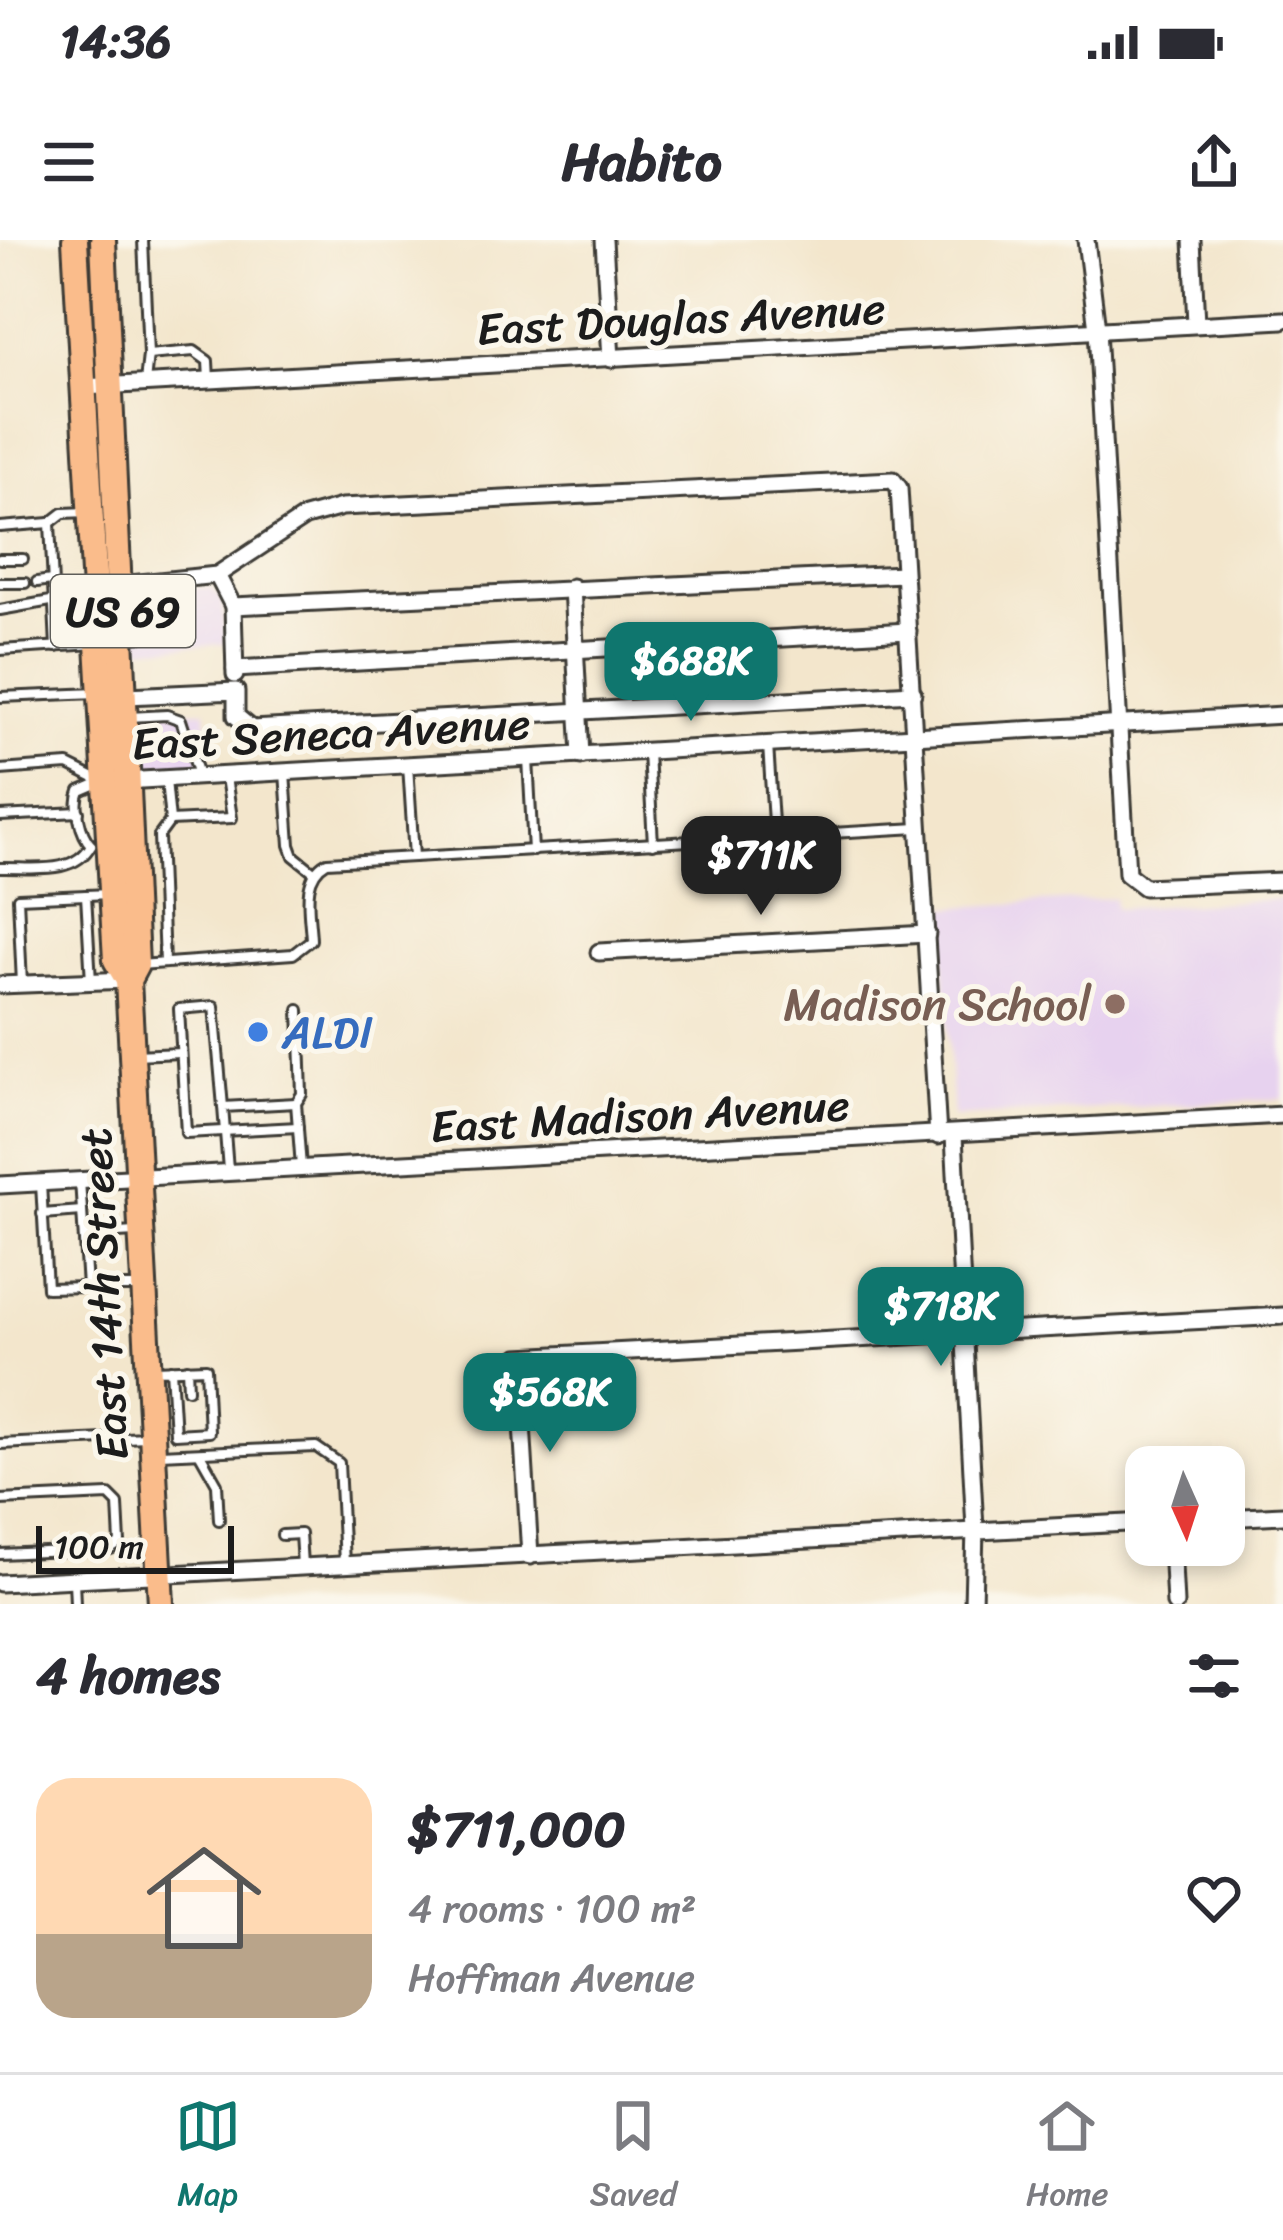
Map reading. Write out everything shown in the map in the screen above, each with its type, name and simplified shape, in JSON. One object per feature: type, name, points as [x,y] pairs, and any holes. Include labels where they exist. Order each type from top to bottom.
[{"type":"main road","name":"East 14th Street","points":[[75,240],[102,782],[99,895],[116,961],[132,973]]},
{"type":"main road","name":"East 14th Street","points":[[104,240],[122,585],[136,637],[128,706],[132,1055],[145,1287],[160,1370],[154,1446],[161,1604]]},
{"type":"street","points":[[604,240],[610,359]]},
{"type":"street","points":[[1085,240],[1097,329],[1127,874],[1144,887],[1283,881]]},
{"type":"street","points":[[1192,240],[1196,324]]},
{"type":"street","name":"East Douglas Avenue","points":[[83,387],[1283,320]]},
{"type":"street","points":[[93,588],[217,575],[305,517],[342,508],[893,480],[898,488],[913,693],[926,934],[964,1334],[974,1604]]},
{"type":"street","points":[[233,606],[903,574]]},
{"type":"street","points":[[217,575],[233,606],[236,716],[252,729],[913,693]]},
{"type":"street","points":[[572,587],[581,756]]},
{"type":"street","points":[[235,669],[908,631]]},
{"type":"street","points":[[128,706],[236,691]]},
{"type":"street","name":"East Seneca Avenue","points":[[102,782],[163,774],[285,772],[1283,715]]},
{"type":"street","points":[[599,952],[926,934]]},
{"type":"street","points":[[0,986],[91,982],[132,973]]},
{"type":"street","name":"East Madison Avenue","points":[[0,1185],[1283,1115]]},
{"type":"street","points":[[530,1556],[518,1358],[1283,1316]]},
{"type":"street","points":[[1245,1517],[1283,1515]]},
{"type":"street","points":[[0,1583],[1125,1523]]},
{"type":"street","points":[[1173,1566],[1175,1604]]},
{"type":"lane","points":[[143,240],[145,384]]},
{"type":"lane","points":[[148,356],[204,354],[209,380]]},
{"type":"lane","points":[[0,527],[50,523],[63,513],[89,512]]},
{"type":"lane","points":[[50,523],[56,646]]},
{"type":"lane","points":[[34,558],[52,558]]},
{"type":"lane","points":[[0,559],[23,559]]},
{"type":"lane","points":[[37,582],[52,580]]},
{"type":"lane","points":[[0,584],[25,584]]},
{"type":"lane","points":[[0,610],[93,588]]},
{"type":"lane","points":[[0,650],[96,644]]},
{"type":"lane","points":[[0,697],[98,693]]},
{"type":"lane","points":[[128,706],[175,716],[183,726],[186,756],[200,776]]},
{"type":"lane","points":[[768,745],[774,838]]},
{"type":"lane","points":[[648,752],[653,844]]},
{"type":"lane","points":[[528,759],[533,851]]},
{"type":"lane","points":[[0,770],[68,765],[102,782]]},
{"type":"lane","points":[[408,765],[414,857]]},
{"type":"lane","points":[[285,772],[290,845],[294,856],[314,872]]},
{"type":"lane","points":[[163,774],[170,821],[159,836],[164,963]]},
{"type":"lane","points":[[170,821],[232,818],[225,775]]},
{"type":"lane","points":[[0,868],[65,866],[99,845],[79,812],[80,790],[102,782]]},
{"type":"lane","points":[[0,816],[79,812]]},
{"type":"lane","points":[[132,973],[164,963],[293,954],[311,940],[309,884],[314,872],[327,862],[919,828]]},
{"type":"lane","points":[[22,984],[18,898],[99,895],[91,982]]},
{"type":"lane","points":[[228,1172],[224,1131],[214,1006],[179,1009],[186,1133],[224,1131],[298,1127]]},
{"type":"lane","points":[[299,1010],[302,1094],[296,1103],[301,1168]]},
{"type":"lane","points":[[132,1055],[181,1053]]},
{"type":"lane","points":[[223,1107],[296,1103]]},
{"type":"lane","points":[[80,1180],[87,1287]]},
{"type":"lane","points":[[40,1183],[47,1288],[145,1287]]},
{"type":"lane","points":[[42,1214],[82,1211]]},
{"type":"lane","points":[[83,1235],[142,1232]]},
{"type":"lane","points":[[206,1368],[209,1432],[190,1429],[175,1434],[160,1370],[206,1368]]},
{"type":"lane","points":[[187,1369],[188,1390]]},
{"type":"lane","points":[[190,1429],[196,1453],[217,1484],[219,1520]]},
{"type":"lane","points":[[0,1444],[154,1446],[196,1453],[316,1447],[330,1452],[339,1463],[344,1564]]},
{"type":"lane","points":[[0,1500],[109,1495],[118,1504],[120,1543],[111,1549],[0,1554]]},
{"type":"lane","points":[[282,1535],[300,1534],[302,1566]]},
{"type":"lane","points":[[74,1578],[75,1604]]},
{"type":"shaded area","points":[[211,587],[222,600],[225,644],[132,649],[130,601],[137,591]]},
{"type":"shaded area","points":[[206,710],[208,769],[142,768],[135,712]]},
{"type":"shaded area","name":"Madison School","points":[[1114,898],[1115,909],[1283,899],[1283,1099],[953,1117],[941,908]]},
{"type":"place","name":"Madison School","points":[[1115,1004]]},
{"type":"place","name":"ALDI","points":[[258,1032]]}]
